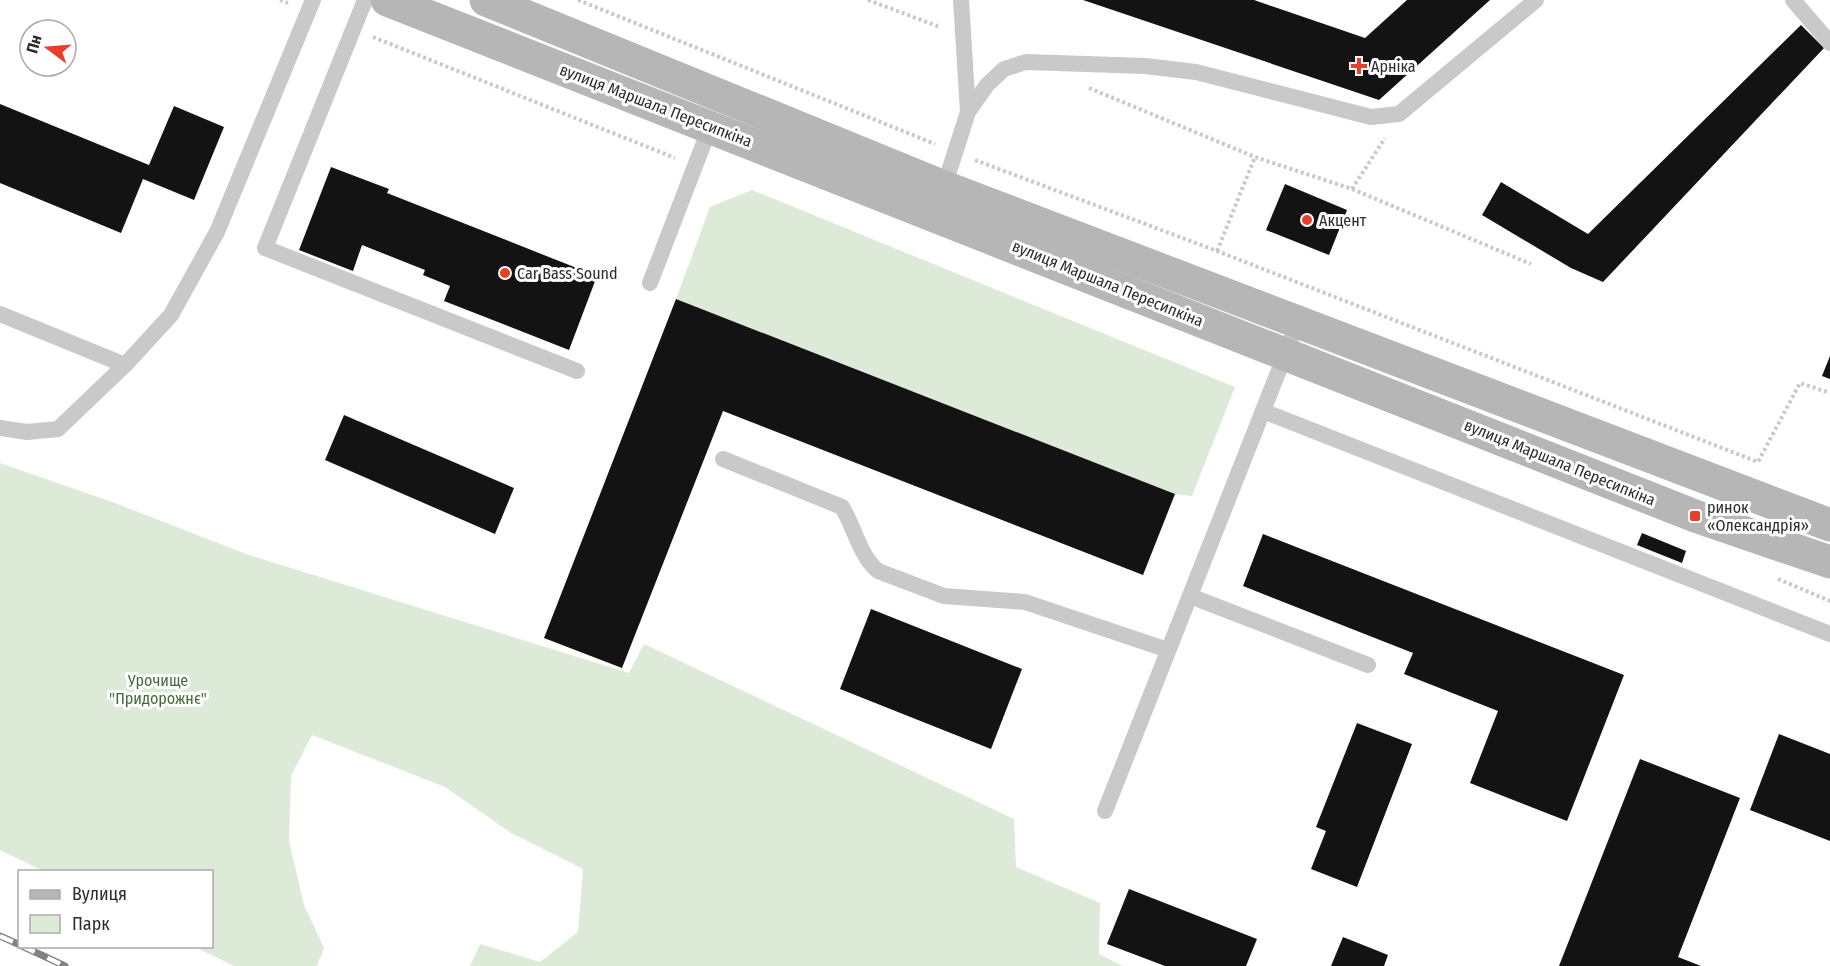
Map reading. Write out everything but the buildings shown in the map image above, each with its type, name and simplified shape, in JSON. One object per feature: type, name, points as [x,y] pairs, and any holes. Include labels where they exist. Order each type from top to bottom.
[{"type":"main road","name":"вулиця Маршала Пересипкіна","points":[[387,0],[1695,516],[1830,562]]},
{"type":"main road","name":"вулиця Маршала Пересипкіна","points":[[486,0],[944,187],[1830,525]]},
{"type":"lane","points":[[365,0],[265,248],[577,371]]},
{"type":"lane","points":[[961,0],[968,112]]},
{"type":"lane","points":[[944,187],[968,112],[987,85],[1004,69],[1026,62],[1145,66],[1196,72],[1371,117],[1399,114],[1536,0]]},
{"type":"lane","points":[[1793,0],[1830,43]]},
{"type":"lane","points":[[0,428],[27,432],[58,429],[125,364],[171,315],[194,278],[217,232],[311,6]]},
{"type":"lane","points":[[650,283],[710,127]]},
{"type":"lane","points":[[0,314],[125,364]]},
{"type":"lane","points":[[1105,811],[1298,322]]},
{"type":"lane","points":[[1263,411],[1830,634]]},
{"type":"lane","points":[[723,459],[842,507],[851,521],[869,564],[878,571],[944,597],[1025,602],[1168,650]]},
{"type":"lane","points":[[1190,596],[1368,665]]},
{"type":"path","points":[[280,0],[311,6]]},
{"type":"path","points":[[579,0],[956,153],[1217,251],[1758,462],[1800,383],[1830,393]]},
{"type":"path","points":[[868,0],[962,35]]},
{"type":"path","points":[[353,30],[695,166]]},
{"type":"path","points":[[1081,85],[1255,157],[1352,189],[1531,264]]},
{"type":"path","points":[[1352,189],[1399,114]]},
{"type":"path","points":[[1217,251],[1255,157]]},
{"type":"green space","points":[[752,190],[1235,387],[1192,496],[1175,494],[676,299],[710,207]]},
{"type":"green space","name":"Урочище \"Придорожнє\"","points":[[0,463],[115,503],[246,554],[629,673],[644,644],[1014,819],[1016,867],[1100,903],[1099,954],[1123,966],[470,966],[480,944],[540,962],[578,932],[583,869],[511,833],[445,787],[312,735],[291,776],[289,841],[304,905],[324,948],[317,966],[234,966],[197,948],[213,948],[213,870],[41,870],[0,850]]},
{"type":"railway","points":[[0,936],[18,944]]},
{"type":"railway","points":[[26,948],[65,966]]},
{"type":"place","name":"Арніка","points":[[1359,66]]},
{"type":"place","name":"Акцент","points":[[1307,220]]},
{"type":"place","name":"Car Bass Sound","points":[[505,273]]},
{"type":"place","name":"ринок «Олександрія»","points":[[1695,516]]}]
